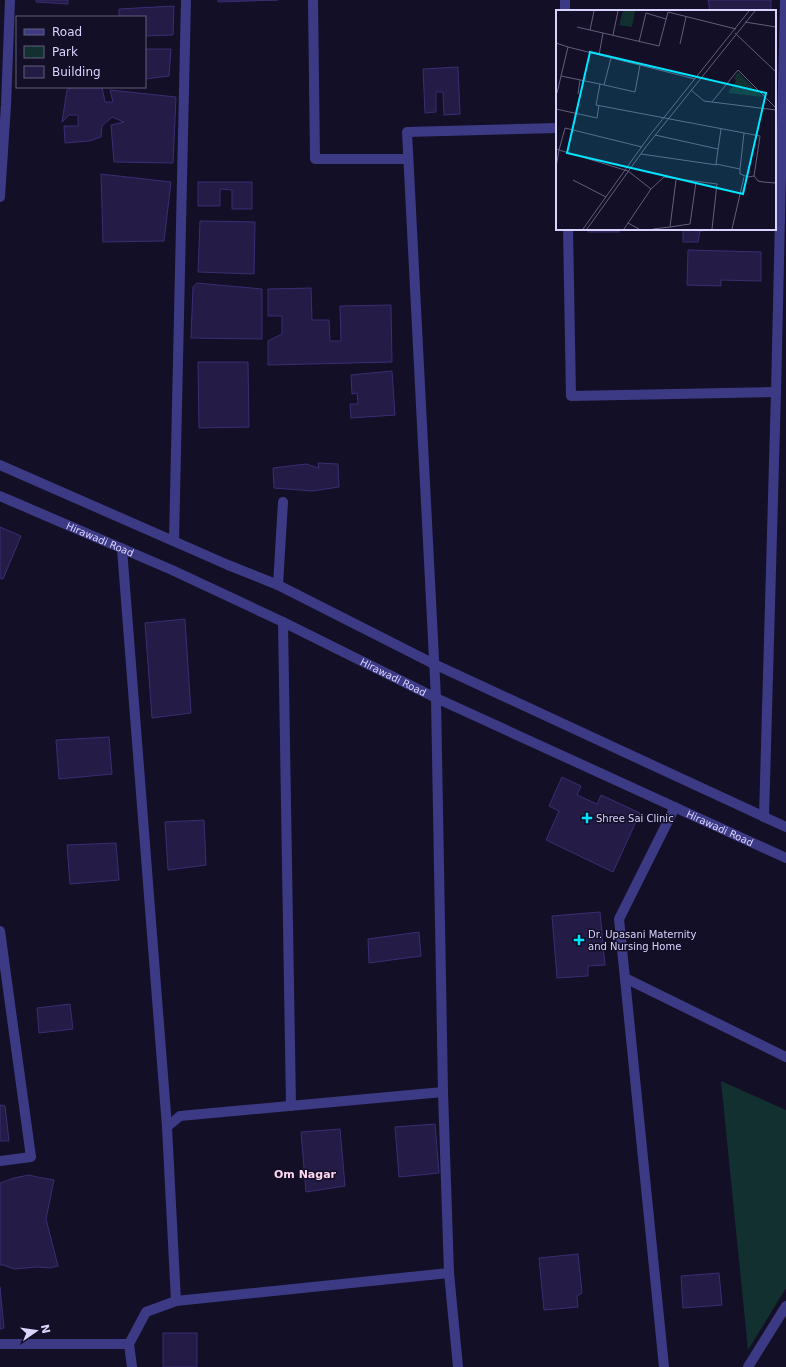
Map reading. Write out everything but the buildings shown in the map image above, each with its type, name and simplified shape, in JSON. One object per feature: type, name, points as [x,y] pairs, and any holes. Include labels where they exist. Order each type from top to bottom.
[{"type":"street","points":[[0,198],[6,105],[10,0]]},
{"type":"street","points":[[174,541],[186,0]]},
{"type":"street","points":[[313,0],[315,159],[408,158]]},
{"type":"street","points":[[764,817],[776,392],[778,164],[785,71],[785,0]]},
{"type":"street","points":[[458,1367],[449,1273],[443,1092],[436,698],[408,158],[408,132],[556,128]]},
{"type":"street","points":[[568,230],[571,396],[776,392]]},
{"type":"street","points":[[0,465],[228,565],[278,585],[434,664],[786,827]]},
{"type":"street","name":"Hirawadi Road","points":[[0,496],[172,570],[283,622],[436,698],[786,858]]},
{"type":"street","points":[[278,585],[283,502]]},
{"type":"street","points":[[122,549],[167,1127],[176,1301]]},
{"type":"street","points":[[283,622],[291,1106]]},
{"type":"street","points":[[664,1367],[619,919],[675,807]]},
{"type":"street","points":[[0,931],[4,997],[31,1157],[0,1161]]},
{"type":"street","points":[[625,978],[786,1057]]},
{"type":"street","points":[[167,1127],[180,1116],[443,1092]]},
{"type":"street","points":[[132,1367],[129,1344],[146,1312],[176,1301],[449,1273]]},
{"type":"street","points":[[748,1367],[786,1306]]},
{"type":"street","points":[[0,1344],[129,1344]]},
{"type":"green space","points":[[721,1081],[786,1110],[786,1288],[748,1350]]},
{"type":"place","name":"Shree Sai Clinic","points":[[587,818]]},
{"type":"place","name":"Dr. Upasani Maternity and Nursing Home","points":[[579,940]]},
{"type":"district","name":"Om Nagar","points":[[305,1174]]}]
